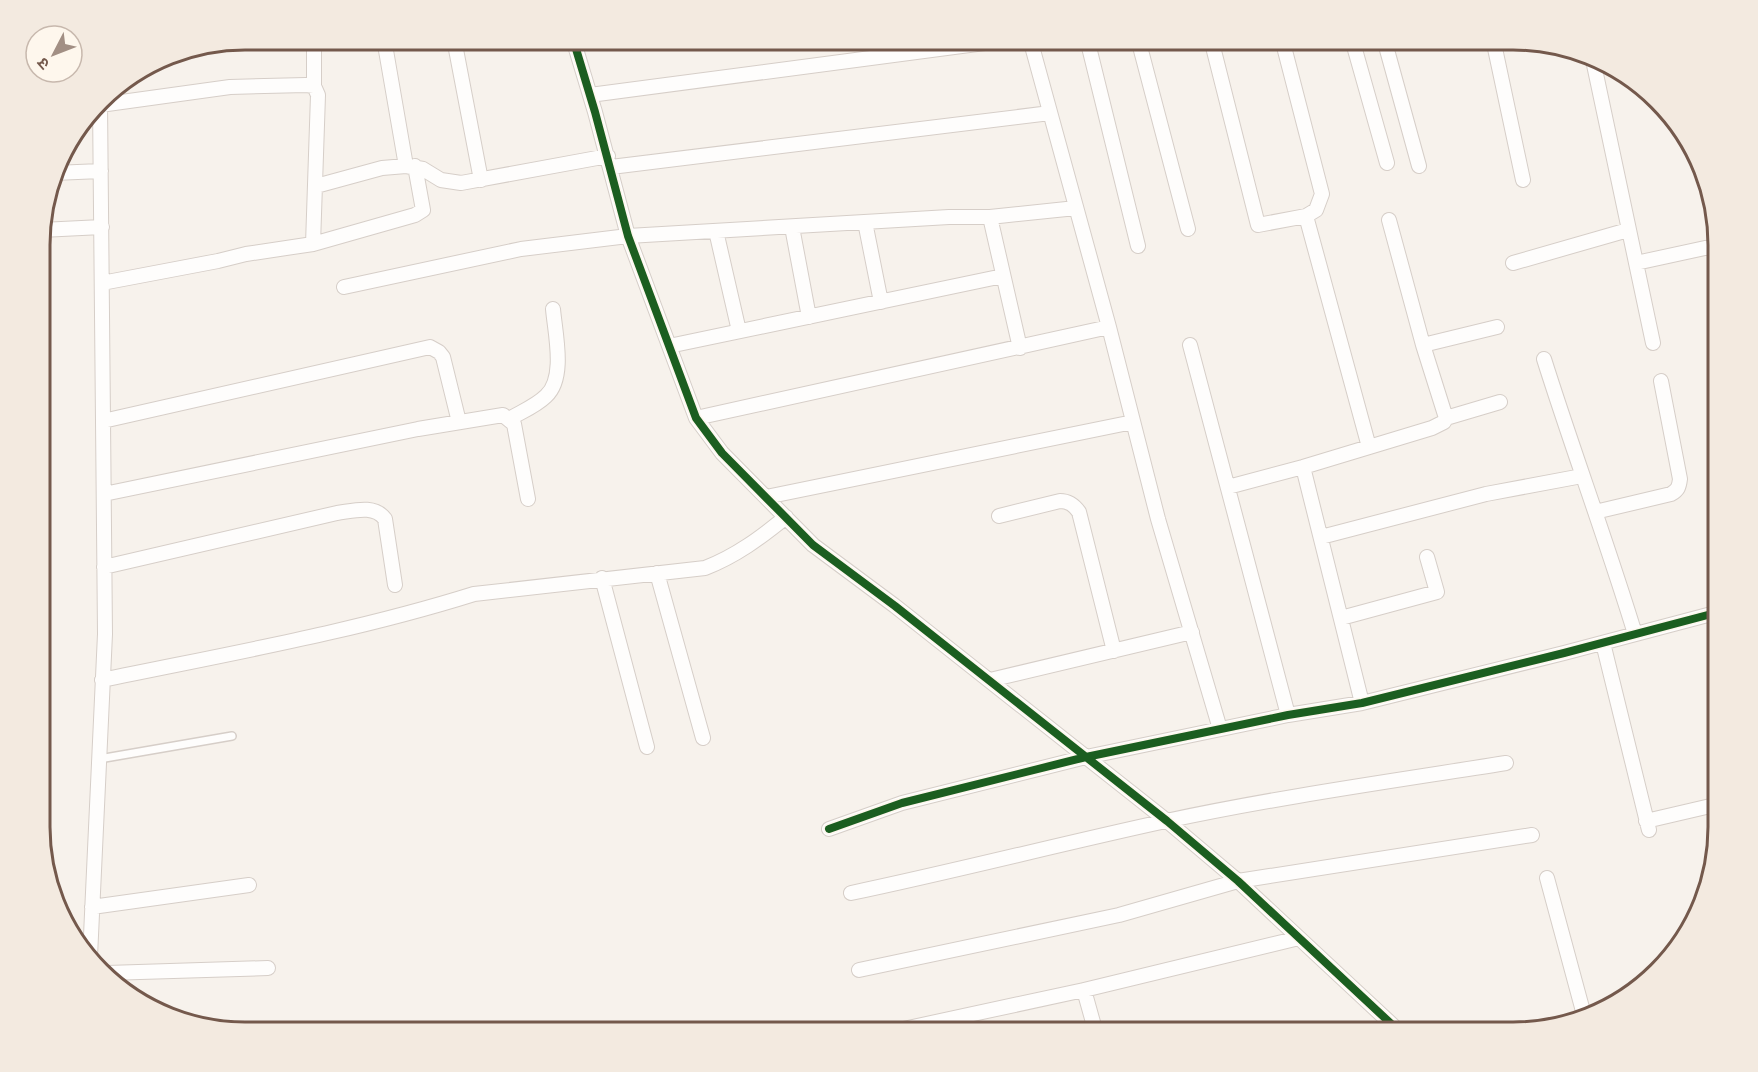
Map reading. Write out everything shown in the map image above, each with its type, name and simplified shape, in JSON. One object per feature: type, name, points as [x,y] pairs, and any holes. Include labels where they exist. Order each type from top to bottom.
[{"type":"street","points":[[313,243],[318,95],[314,86],[314,50]]},
{"type":"street","points":[[102,283],[313,243],[415,215],[423,210],[410,166],[386,50]]},
{"type":"street","points":[[456,50],[481,180]]},
{"type":"street","points":[[580,50],[628,236],[696,418],[722,453],[813,545],[990,680],[1167,821],[1238,881],[1389,1022]]},
{"type":"street","points":[[901,50],[902,54]]},
{"type":"street","points":[[590,95],[932,50]]},
{"type":"street","points":[[1033,50],[1109,327],[1158,519],[1220,729]]},
{"type":"street","points":[[1090,50],[1138,246]]},
{"type":"street","points":[[1141,50],[1188,229]]},
{"type":"street","points":[[1214,50],[1258,225],[1306,216],[1316,210],[1322,194],[1285,50]]},
{"type":"street","points":[[1355,50],[1387,163]]},
{"type":"street","points":[[1387,50],[1419,166]]},
{"type":"street","points":[[1495,50],[1523,180]]},
{"type":"street","points":[[1595,67],[1653,343]]},
{"type":"street","points":[[113,101],[230,87],[314,86]]},
{"type":"street","points":[[316,186],[382,168],[410,166],[423,169],[441,180],[461,183],[609,162],[1050,113]]},
{"type":"street","points":[[90,947],[102,680],[104,567],[100,114]]},
{"type":"street","points":[[63,173],[101,171]]},
{"type":"street","points":[[344,287],[521,249],[628,236],[949,217],[990,217],[1076,208]]},
{"type":"street","points":[[1306,216],[1369,447]]},
{"type":"street","points":[[990,217],[1020,348]]},
{"type":"street","points":[[1389,220],[1423,345],[1446,418]]},
{"type":"street","points":[[865,222],[881,302]]},
{"type":"street","points":[[51,230],[102,227]]},
{"type":"street","points":[[792,227],[809,317]]},
{"type":"street","points":[[1513,263],[1628,230]]},
{"type":"street","points":[[716,231],[739,331]]},
{"type":"street","points":[[1636,264],[1708,248]]},
{"type":"street","points":[[669,346],[1003,276]]},
{"type":"street","points":[[509,419],[546,397],[554,386],[558,374],[552,309]]},
{"type":"street","points":[[696,418],[1109,327]]},
{"type":"street","points":[[1423,345],[1497,327]]},
{"type":"street","points":[[1190,345],[1288,715]]},
{"type":"street","points":[[103,421],[430,347],[443,357],[459,422]]},
{"type":"street","points":[[1544,358],[1582,476],[1614,563],[1635,634]]},
{"type":"street","points":[[1595,512],[1671,494],[1679,486],[1680,479],[1661,381]]},
{"type":"street","points":[[1227,487],[1303,467],[1432,428],[1444,422],[1446,418],[1500,402]]},
{"type":"street","points":[[104,494],[418,429],[503,415],[514,424],[528,499]]},
{"type":"street","points":[[766,497],[1133,422]]},
{"type":"street","points":[[1303,467],[1362,703]]},
{"type":"street","points":[[1321,537],[1486,494],[1582,476]]},
{"type":"street","points":[[999,516],[1060,501],[1066,501],[1075,507],[1114,651]]},
{"type":"street","points":[[104,567],[337,513],[372,509],[381,513],[386,519],[395,585]]},
{"type":"street","points":[[102,680],[294,640],[474,594],[705,568],[724,561],[746,548],[786,517]]},
{"type":"street","points":[[1341,618],[1437,592],[1427,557]]},
{"type":"street","points":[[657,573],[703,738]]},
{"type":"street","points":[[602,578],[647,747]]},
{"type":"street","points":[[829,829],[902,803],[1086,757],[1288,715],[1362,703],[1708,615]]},
{"type":"street","points":[[990,680],[1192,632]]},
{"type":"street","points":[[1603,643],[1648,826],[1708,807]]},
{"type":"street","points":[[851,893],[1167,821],[1296,797],[1506,763]]},
{"type":"street","points":[[859,970],[1119,915],[1238,881],[1532,835]]},
{"type":"street","points":[[1548,879],[1582,1009]]},
{"type":"street","points":[[92,907],[249,885]]},
{"type":"street","points":[[949,1022],[1299,938]]},
{"type":"street","points":[[114,973],[268,968]]},
{"type":"street","points":[[1084,990],[1093,1022]]},
{"type":"lane","points":[[99,759],[232,736]]},
{"type":"cycle path","points":[[576,50],[628,236],[696,418],[722,453],[813,545],[895,606],[1167,821],[1238,881],[1389,1022]]},
{"type":"cycle path","points":[[829,829],[902,803],[1086,757],[1288,715],[1362,703],[1708,615]]}]
